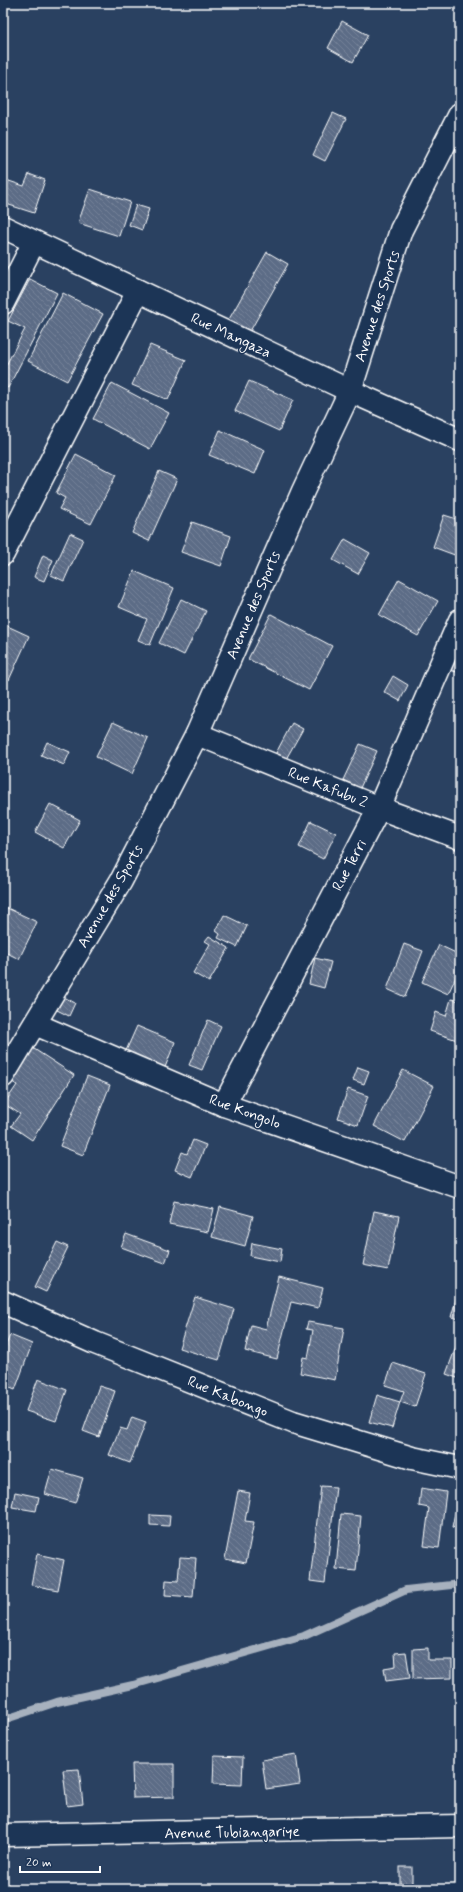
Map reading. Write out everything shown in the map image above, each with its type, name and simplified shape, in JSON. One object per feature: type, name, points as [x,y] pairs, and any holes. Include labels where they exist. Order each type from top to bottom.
[{"type":"street","name":"Avenue des Sports","points":[[3,1076],[121,881],[197,734],[302,490],[350,392],[401,230],[460,114]]},
{"type":"street","name":"Rue Mangaza","points":[[3,227],[350,392],[460,440]]},
{"type":"street","points":[[3,303],[34,242]]},
{"type":"street","points":[[3,554],[138,291]]},
{"type":"street","name":"Rue Terri","points":[[224,1105],[379,808],[460,620]]},
{"type":"street","name":"Rue Kafubu 2","points":[[197,734],[379,808],[460,838]]},
{"type":"street","name":"Rue Kongolo","points":[[35,1024],[224,1105],[460,1187]]},
{"type":"street","name":"Rue Kabongo","points":[[3,1302],[95,1343],[293,1422],[412,1458],[460,1468]]},
{"type":"street","name":"Avenue Tubiangariye","points":[[3,1835],[460,1826]]},
{"type":"building","points":[[342,21],[368,35],[353,62],[328,48]]},
{"type":"building","points":[[333,113],[346,119],[325,161],[313,155]]},
{"type":"building","points":[[29,174],[45,180],[34,213],[3,203],[3,179],[24,186]]},
{"type":"building","points":[[90,189],[130,202],[119,236],[78,223]]},
{"type":"building","points":[[136,205],[149,209],[142,230],[129,225]]},
{"type":"building","points":[[267,252],[288,264],[249,333],[228,321]]},
{"type":"building","points":[[30,279],[57,293],[8,388],[3,385],[3,371],[25,329],[8,321]]},
{"type":"building","points":[[63,293],[103,314],[67,381],[28,361]]},
{"type":"building","points":[[150,345],[186,360],[168,400],[132,385]]},
{"type":"building","points":[[249,381],[293,400],[279,431],[235,411]]},
{"type":"building","points":[[112,383],[169,413],[150,449],[93,419]]},
{"type":"building","points":[[220,430],[265,450],[255,474],[209,455]]},
{"type":"building","points":[[76,454],[116,475],[91,524],[59,509],[65,498],[56,493]]},
{"type":"building","points":[[159,471],[177,479],[149,541],[132,533]]},
{"type":"building","points":[[444,515],[460,520],[460,557],[433,547]]},
{"type":"building","points":[[192,522],[231,536],[221,566],[181,552]]},
{"type":"building","points":[[70,533],[83,539],[64,581],[51,575]]},
{"type":"building","points":[[345,539],[370,553],[358,574],[333,560]]},
{"type":"building","points":[[43,555],[53,560],[44,581],[34,577]]},
{"type":"building","points":[[134,571],[174,588],[150,645],[138,640],[147,619],[119,607]]},
{"type":"building","points":[[399,579],[438,601],[418,636],[379,615]]},
{"type":"building","points":[[181,599],[206,611],[184,655],[159,643]]},
{"type":"building","points":[[271,614],[332,646],[309,690],[248,659]]},
{"type":"building","points":[[3,624],[29,636],[9,680],[3,677]]},
{"type":"building","points":[[453,646],[460,648],[460,673],[446,669]]},
{"type":"building","points":[[393,676],[408,685],[400,701],[384,692]]},
{"type":"building","points":[[113,722],[148,738],[132,774],[96,757]]},
{"type":"building","points":[[292,723],[303,729],[286,759],[276,753]]},
{"type":"building","points":[[47,742],[70,752],[64,765],[41,755]]},
{"type":"building","points":[[360,744],[377,751],[360,788],[343,780]]},
{"type":"building","points":[[50,804],[80,820],[64,848],[35,832]]},
{"type":"building","points":[[311,821],[336,833],[323,859],[299,847]]},
{"type":"building","points":[[3,906],[37,922],[19,959],[3,951]]},
{"type":"building","points":[[224,915],[247,926],[237,947],[218,938],[220,934],[216,931]]},
{"type":"building","points":[[209,936],[229,948],[209,982],[193,973],[210,944],[205,941]]},
{"type":"building","points":[[404,944],[423,951],[405,997],[387,989]]},
{"type":"building","points":[[439,945],[460,955],[460,968],[448,994],[422,982]]},
{"type":"building","points":[[315,958],[331,962],[324,988],[309,984]]},
{"type":"building","points":[[64,997],[75,1003],[69,1016],[57,1010]]},
{"type":"building","points":[[451,999],[460,1001],[460,1041],[430,1031],[436,1012],[446,1016]]},
{"type":"building","points":[[208,1020],[221,1026],[202,1070],[189,1065]]},
{"type":"building","points":[[137,1026],[175,1042],[164,1070],[125,1053]]},
{"type":"building","points":[[31,1047],[74,1075],[32,1140],[11,1126],[20,1114],[4,1104],[17,1085],[9,1080]]},
{"type":"building","points":[[358,1067],[369,1071],[364,1084],[353,1080]]},
{"type":"building","points":[[403,1070],[434,1086],[405,1142],[374,1126]]},
{"type":"building","points":[[87,1076],[110,1085],[83,1155],[60,1146]]},
{"type":"building","points":[[348,1089],[368,1096],[358,1125],[338,1118]]},
{"type":"building","points":[[193,1140],[206,1145],[192,1177],[175,1170],[182,1152],[187,1154]]},
{"type":"building","points":[[174,1201],[214,1209],[208,1232],[169,1224]]},
{"type":"building","points":[[220,1207],[253,1216],[245,1246],[212,1237]]},
{"type":"building","points":[[374,1211],[399,1216],[388,1270],[363,1265]]},
{"type":"building","points":[[126,1234],[170,1250],[165,1263],[121,1247]]},
{"type":"building","points":[[57,1242],[68,1247],[46,1292],[35,1287]]},
{"type":"building","points":[[252,1243],[282,1249],[280,1262],[250,1256]]},
{"type":"building","points":[[279,1277],[323,1288],[318,1308],[291,1302],[277,1359],[245,1351],[251,1325],[266,1329]]},
{"type":"building","points":[[460,1285],[460,1319],[451,1317]]},
{"type":"building","points":[[195,1297],[234,1309],[219,1360],[179,1348]]},
{"type":"building","points":[[308,1322],[344,1328],[335,1380],[300,1373],[303,1357],[308,1358],[313,1330],[306,1329]]},
{"type":"building","points":[[10,1335],[32,1344],[15,1390],[3,1385],[3,1353]]},
{"type":"building","points":[[457,1344],[460,1345],[460,1379],[446,1374]]},
{"type":"building","points":[[393,1363],[426,1374],[415,1407],[400,1402],[404,1391],[385,1385]]},
{"type":"building","points":[[38,1379],[67,1390],[56,1421],[26,1411]]},
{"type":"building","points":[[99,1386],[115,1391],[99,1437],[83,1431]]},
{"type":"building","points":[[377,1395],[400,1402],[392,1428],[369,1422]]},
{"type":"building","points":[[132,1417],[146,1422],[130,1463],[109,1455],[120,1428],[127,1430]]},
{"type":"building","points":[[52,1469],[83,1478],[75,1503],[45,1494]]},
{"type":"building","points":[[321,1486],[336,1487],[325,1583],[310,1581]]},
{"type":"building","points":[[421,1488],[446,1492],[439,1548],[424,1546],[429,1508],[419,1506]]},
{"type":"building","points":[[238,1491],[250,1493],[245,1521],[254,1522],[246,1563],[225,1559]]},
{"type":"building","points":[[15,1492],[39,1497],[36,1511],[12,1507]]},
{"type":"building","points":[[457,1504],[460,1505],[460,1529],[452,1527]]},
{"type":"building","points":[[341,1514],[361,1516],[356,1571],[336,1569]]},
{"type":"building","points":[[150,1515],[170,1516],[169,1526],[150,1525]]},
{"type":"building","points":[[37,1554],[64,1560],[58,1590],[31,1585]]},
{"type":"building","points":[[180,1557],[196,1558],[193,1597],[165,1595],[166,1580],[178,1581]]},
{"type":"building","points":[[428,1648],[428,1660],[452,1660],[452,1678],[413,1679],[413,1649]]},
{"type":"building","points":[[406,1652],[410,1678],[386,1681],[384,1668],[396,1666],[395,1653]]},
{"type":"building","points":[[296,1754],[300,1784],[266,1789],[262,1760]]},
{"type":"building","points":[[214,1756],[243,1757],[242,1785],[213,1784]]},
{"type":"building","points":[[132,1764],[174,1764],[174,1797],[133,1798]]},
{"type":"building","points":[[79,1769],[83,1804],[67,1806],[63,1770]]},
{"type":"building","points":[[400,1867],[412,1867],[412,1889],[400,1889]]},
{"type":"waterway","points":[[3,1720],[57,1702],[133,1685],[304,1636],[406,1590],[460,1584]]}]
